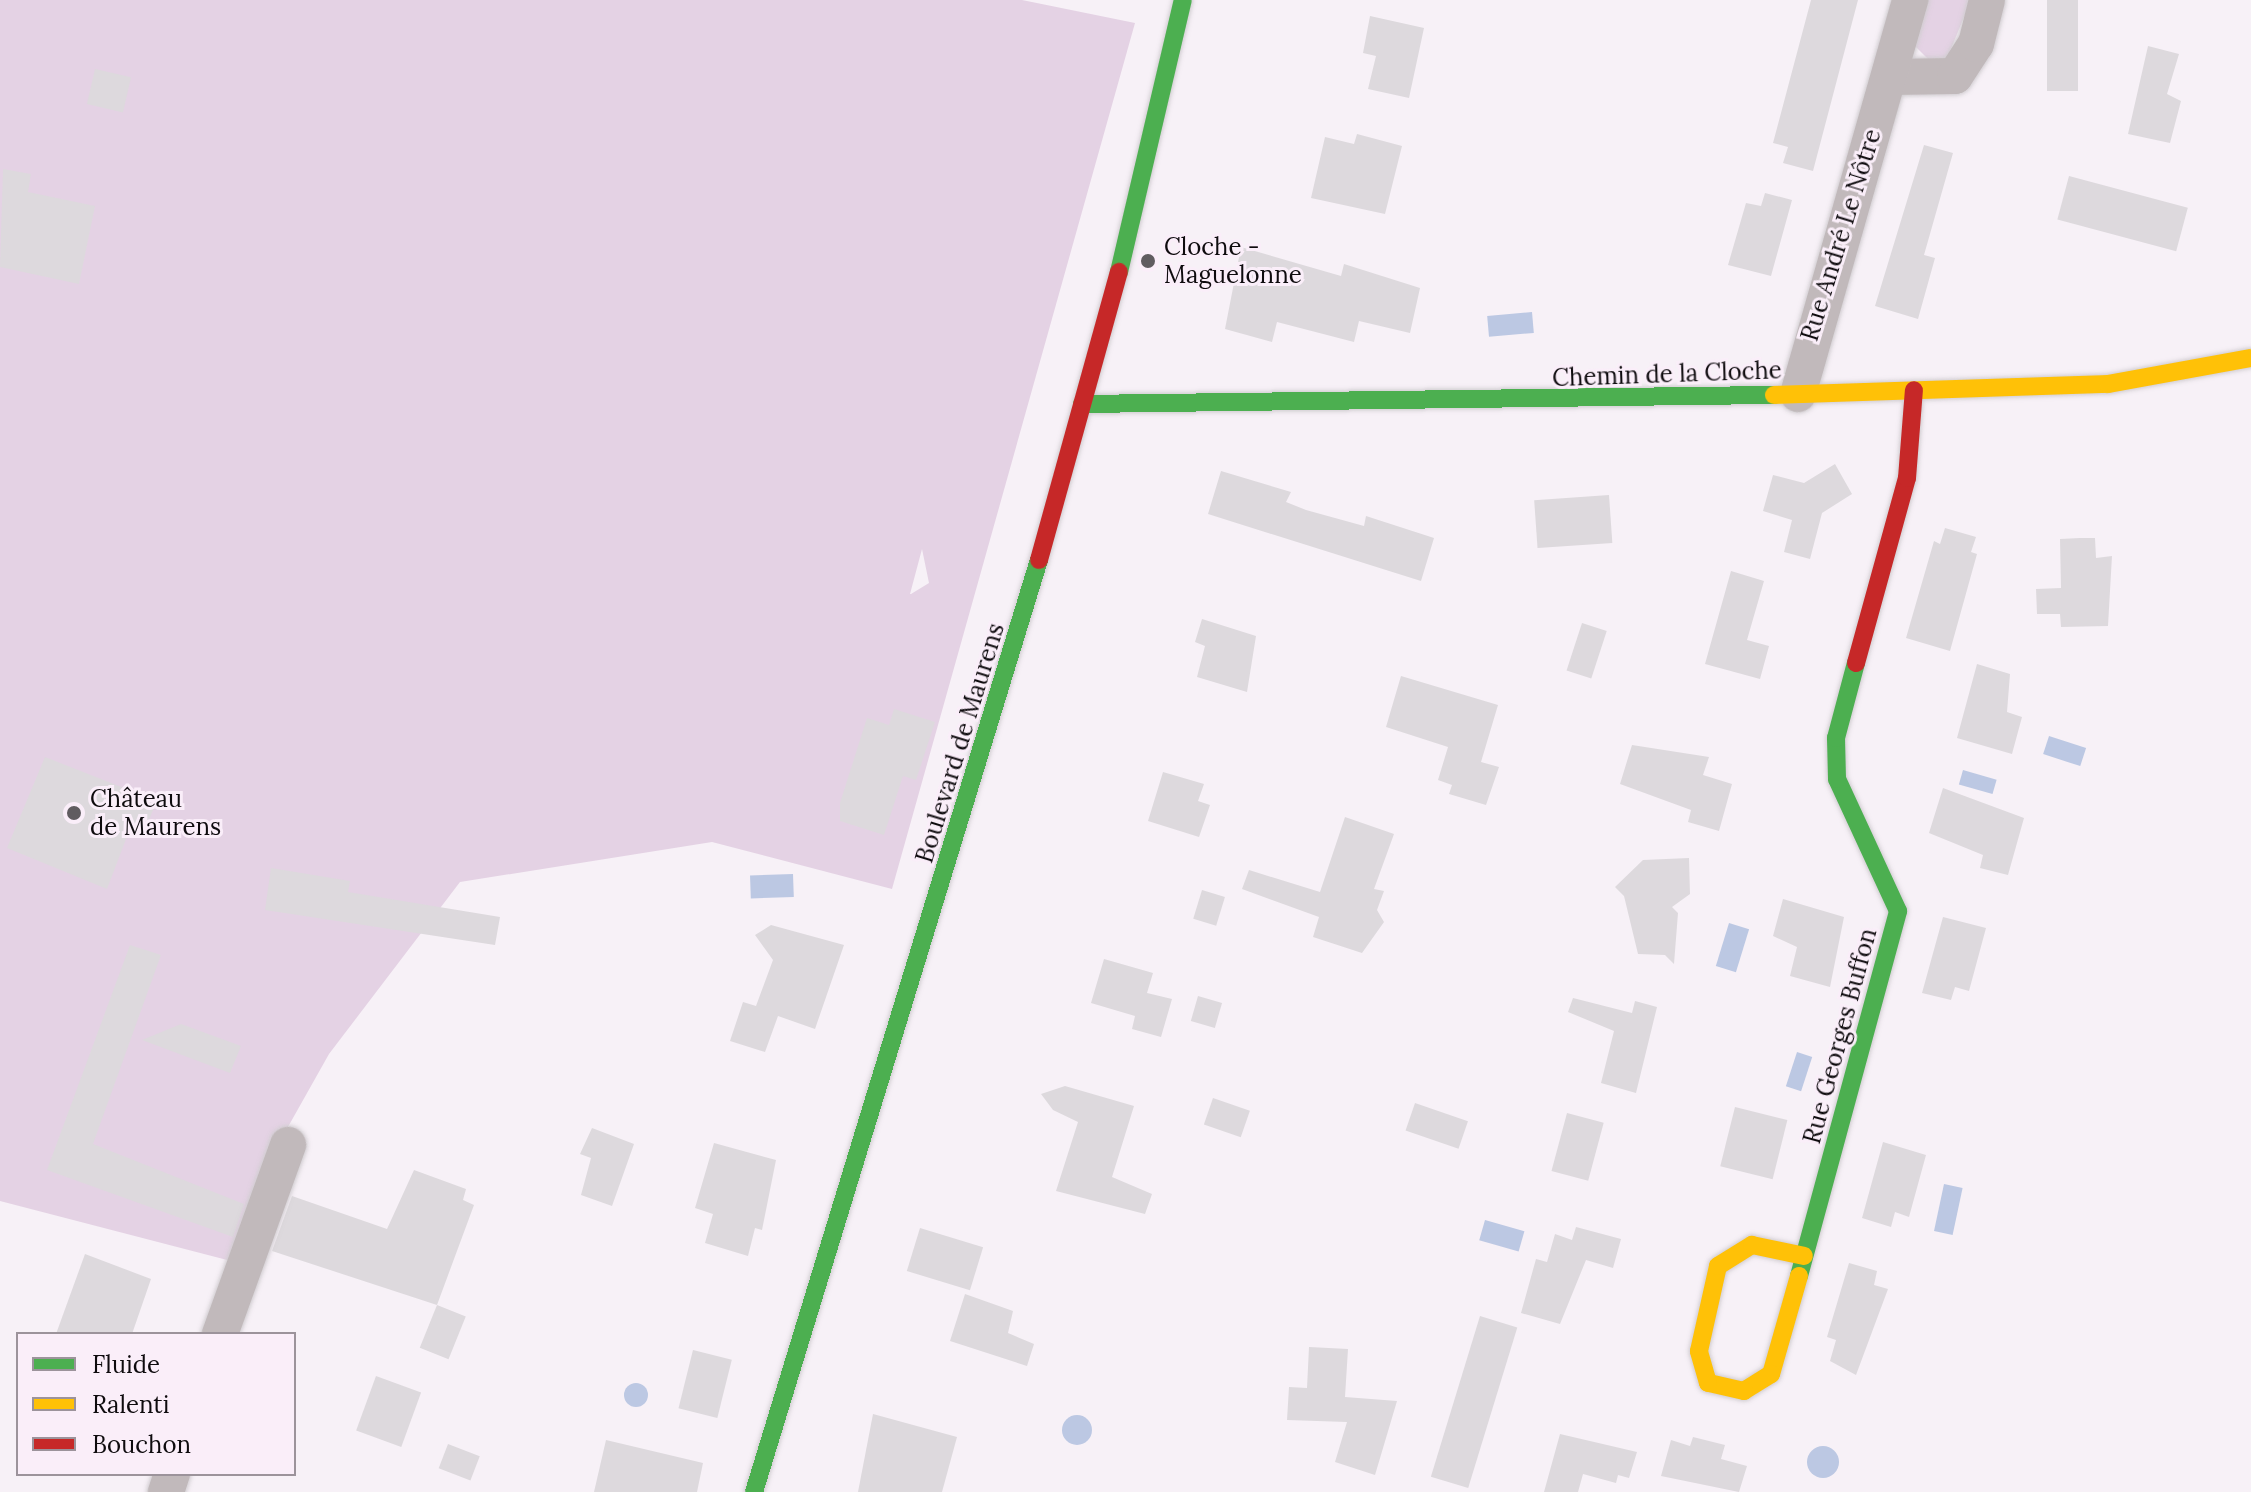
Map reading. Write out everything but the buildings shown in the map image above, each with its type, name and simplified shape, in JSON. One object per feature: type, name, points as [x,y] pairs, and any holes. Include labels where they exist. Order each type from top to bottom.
[{"type":"street","name":"Boulevard de Maurens","points":[[754,1492],[1005,683],[1082,404],[1183,0]]},
{"type":"street","name":"Rue André Le Nôtre","points":[[1798,394],[1910,0]]},
{"type":"street","points":[[1890,77],[1955,76],[1976,44],[1987,0]]},
{"type":"street","name":"Chemin de la Cloche","points":[[1082,404],[1121,409],[2108,384],[2251,358]]},
{"type":"street","name":"Rue Georges Buffon","points":[[1804,1256],[1752,1245],[1718,1266],[1699,1351],[1708,1383],[1744,1391],[1771,1374],[1804,1256],[1898,911],[1837,779],[1836,738],[1907,478],[1914,390]]},
{"type":"street","points":[[221,1332],[288,1145]]},
{"type":"shaded area","points":[[0,0],[1022,0],[1135,23],[892,889],[712,842],[460,882],[329,1054],[284,1134],[231,1261],[0,1201]],"holes":[[[922,549],[929,583],[910,594]]]},
{"type":"shaded area","points":[[1919,0],[1971,0],[1946,61],[1929,60],[1915,46]]},
{"type":"water","points":[[1532,312],[1534,333],[1489,337],[1487,316]]},
{"type":"water","points":[[2049,736],[2086,748],[2080,766],[2043,754]]},
{"type":"water","points":[[1963,770],[1997,780],[1993,794],[1959,784]]},
{"type":"water","points":[[793,874],[794,897],[751,898],[750,876]]},
{"type":"water","points":[[1729,923],[1749,929],[1736,972],[1716,966]]},
{"type":"water","points":[[1797,1052],[1812,1057],[1801,1091],[1786,1086]]},
{"type":"water","points":[[1944,1184],[1963,1188],[1953,1235],[1934,1231]]},
{"type":"water","points":[[1485,1220],[1524,1231],[1519,1251],[1479,1240]]},
{"type":"water","points":[[636,1383],[645,1386],[648,1395],[645,1404],[636,1407],[627,1404],[624,1395],[627,1386]]},
{"type":"water","points":[[1077,1415],[1087,1420],[1092,1430],[1087,1440],[1077,1445],[1067,1440],[1062,1430],[1067,1420]]},
{"type":"water","points":[[1823,1446],[1834,1451],[1839,1462],[1834,1473],[1823,1478],[1812,1473],[1807,1462],[1812,1451]]},
{"type":"traffic: fast","points":[[1119,272],[1183,0]]},
{"type":"traffic: fast","points":[[1082,404],[1774,395]]},
{"type":"traffic: fast","points":[[754,1492],[1039,560]]},
{"type":"traffic: fast","points":[[1799,1276],[1898,911],[1837,779],[1836,738],[1856,663]]},
{"type":"traffic: slow","points":[[1774,395],[2108,384],[2251,358]]},
{"type":"traffic: slow","points":[[1799,1276],[1771,1374],[1744,1391],[1708,1383],[1699,1351],[1718,1266],[1752,1245],[1804,1256]]},
{"type":"traffic: jam","points":[[1039,560],[1119,272]]},
{"type":"traffic: jam","points":[[1856,663],[1907,478],[1914,390]]},
{"type":"place","name":"Cloche - Maguelonne","points":[[1148,261]]},
{"type":"place","name":"Château de Maurens","points":[[74,813]]}]
